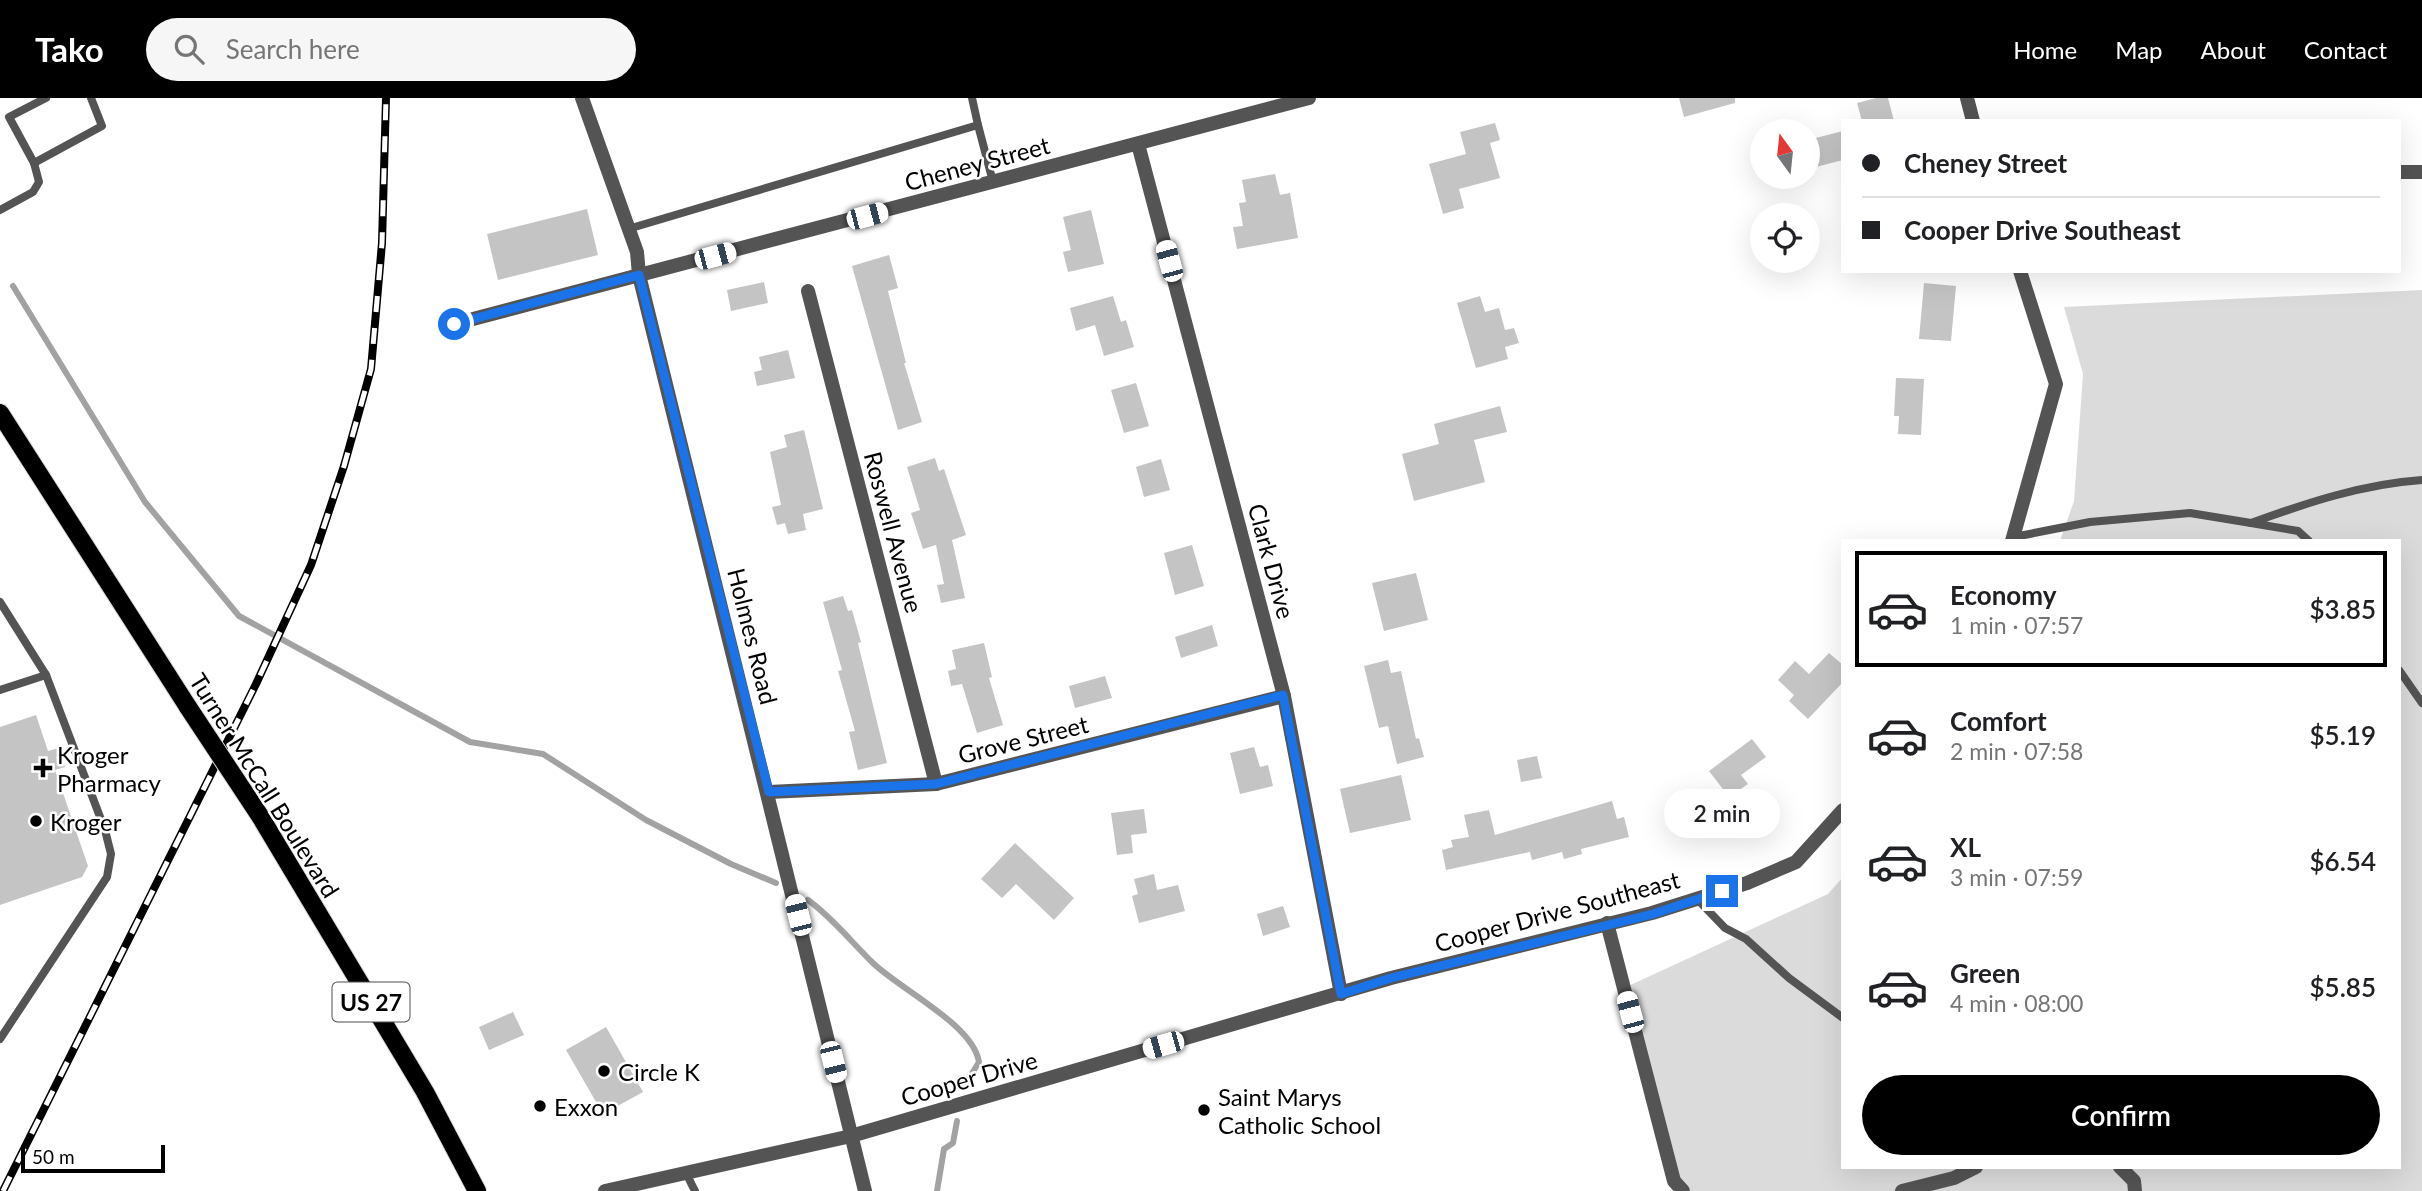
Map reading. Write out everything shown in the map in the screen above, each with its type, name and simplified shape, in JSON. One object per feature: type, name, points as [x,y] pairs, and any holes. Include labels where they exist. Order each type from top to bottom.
[{"type":"main road","name":"Turner McCall Boulevard","points":[[0,412],[260,816],[425,1092],[477,1191]]},
{"type":"street","name":"Holmes Road","points":[[582,98],[637,252],[639,275],[769,792],[865,1191]]},
{"type":"street","name":"Cheney Street","points":[[454,324],[1138,144],[1292,100],[1309,98]]},
{"type":"street","points":[[1967,98],[1972,119]]},
{"type":"street","name":"Clark Drive","points":[[1138,144],[1283,695],[1341,994]]},
{"type":"street","points":[[2401,173],[2422,172]]},
{"type":"street","points":[[2013,539],[2056,384],[2022,273]]},
{"type":"street","name":"Roswell Avenue","points":[[808,291],[936,784]]},
{"type":"street","name":"Grove Street","points":[[769,792],[936,784],[1283,695]]},
{"type":"street","name":"Cooper Drive Southeast","points":[[1341,994],[1391,978],[1607,923],[1653,914],[1747,883],[1796,863],[1841,812]]},
{"type":"street","points":[[1607,923],[1674,1181],[1683,1191]]},
{"type":"street","name":"Cooper Drive","points":[[605,1191],[851,1136],[1341,994]]},
{"type":"street","points":[[1902,1191],[1954,1178],[1972,1169]]},
{"type":"street","points":[[2122,1169],[2134,1181],[2135,1191]]},
{"type":"lane","points":[[0,210],[33,192],[39,182],[34,163],[9,117],[46,98]]},
{"type":"lane","points":[[34,163],[102,126],[91,98]]},
{"type":"lane","points":[[972,98],[993,182]]},
{"type":"lane","points":[[628,229],[978,125]]},
{"type":"lane","points":[[2251,523],[2296,506],[2375,485],[2422,480]]},
{"type":"lane","points":[[2013,539],[2090,522],[2190,513],[2298,531],[2307,539]]},
{"type":"lane","points":[[0,602],[46,675],[105,830],[111,854],[107,877],[0,1039]]},
{"type":"lane","points":[[2401,673],[2422,703]]},
{"type":"lane","points":[[0,690],[46,675]]},
{"type":"lane","points":[[1697,898],[1725,928],[1746,939],[1789,978],[1841,1017]]},
{"type":"lane","points":[[686,1173],[695,1191]]},
{"type":"shaded area","points":[[2422,290],[2422,1191],[1676,1191],[1624,988],[1828,894],[1841,879],[1841,1169],[2401,1169],[2401,539],[2061,539],[2074,501],[2083,374],[2064,307]]},
{"type":"building","points":[[1679,98],[1735,98],[1735,103],[1684,117]]},
{"type":"building","points":[[1888,98],[1893,119],[1861,119],[1857,103]]},
{"type":"building","points":[[1495,123],[1500,140],[1490,143],[1500,178],[1459,189],[1464,208],[1443,214],[1429,164],[1466,154],[1460,132]]},
{"type":"building","points":[[1841,132],[1841,161],[1820,166],[1820,137]]},
{"type":"building","points":[[1275,174],[1280,195],[1290,193],[1298,238],[1237,249],[1233,227],[1243,226],[1239,203],[1246,202],[1242,180]]},
{"type":"building","points":[[587,209],[598,255],[498,280],[487,234]]},
{"type":"building","points":[[1091,210],[1104,264],[1068,272],[1063,252],[1071,250],[1063,217]]},
{"type":"building","points":[[889,255],[898,288],[888,291],[904,363],[922,422],[898,430],[852,266]]},
{"type":"building","points":[[764,282],[768,303],[731,311],[727,290]]},
{"type":"building","points":[[1924,283],[1956,286],[1951,341],[1919,339]]},
{"type":"building","points":[[1113,296],[1121,322],[1126,320],[1134,347],[1104,356],[1095,325],[1076,331],[1070,308]]},
{"type":"building","points":[[1480,296],[1485,312],[1499,308],[1505,330],[1514,328],[1519,343],[1505,347],[1508,359],[1476,368],[1457,303]]},
{"type":"building","points":[[788,350],[795,378],[757,386],[754,372],[762,370],[759,357]]},
{"type":"building","points":[[1896,378],[1924,379],[1921,435],[1898,434],[1899,416],[1894,416]]},
{"type":"building","points":[[1136,383],[1149,426],[1124,433],[1111,390]]},
{"type":"building","points":[[1500,406],[1507,432],[1474,440],[1485,482],[1414,501],[1402,454],[1439,444],[1434,424]]},
{"type":"building","points":[[804,430],[823,509],[803,514],[806,530],[788,534],[785,523],[777,525],[772,507],[781,505],[770,452],[787,447],[784,435]]},
{"type":"building","points":[[935,458],[939,471],[944,469],[966,535],[952,540],[965,598],[941,603],[937,585],[944,584],[936,545],[923,549],[911,513],[920,510],[907,467]]},
{"type":"building","points":[[1161,459],[1170,490],[1144,497],[1136,467]]},
{"type":"building","points":[[1192,545],[1204,586],[1175,595],[1164,553]]},
{"type":"building","points":[[1416,573],[1428,620],[1384,631],[1372,583]]},
{"type":"building","points":[[843,596],[848,611],[852,610],[861,642],[858,643],[887,763],[858,770],[849,732],[855,731],[823,602]]},
{"type":"building","points":[[1212,625],[1218,646],[1181,658],[1175,637]]},
{"type":"building","points":[[984,643],[992,677],[989,678],[1003,725],[977,733],[962,684],[951,686],[948,671],[956,669],[952,650]]},
{"type":"building","points":[[1829,653],[1841,663],[1841,684],[1808,719],[1789,701],[1794,695],[1778,680],[1795,661],[1809,674]]},
{"type":"building","points":[[1388,660],[1391,673],[1401,671],[1416,739],[1419,738],[1424,757],[1397,764],[1388,726],[1379,728],[1364,666]]},
{"type":"building","points":[[1105,676],[1112,698],[1075,708],[1069,686]]},
{"type":"building","name":"Kroger","points":[[36,715],[48,751],[59,748],[65,767],[55,770],[88,866],[82,877],[0,905],[0,727]]},
{"type":"building","points":[[1752,739],[1766,757],[1741,775],[1748,784],[1729,797],[1709,771]]},
{"type":"building","points":[[1254,747],[1260,767],[1268,765],[1273,786],[1240,794],[1230,753]]},
{"type":"building","points":[[1537,756],[1542,778],[1521,782],[1517,760]]},
{"type":"building","points":[[1401,775],[1411,820],[1350,833],[1340,789]]},
{"type":"building","points":[[1612,801],[1617,819],[1624,817],[1629,837],[1581,849],[1582,854],[1564,859],[1562,852],[1532,860],[1530,852],[1446,870],[1442,850],[1453,847],[1451,840],[1469,837],[1464,815],[1489,810],[1495,835]]},
{"type":"building","points":[[1144,809],[1147,833],[1131,835],[1133,853],[1117,855],[1111,813]]},
{"type":"building","points":[[1015,843],[1074,898],[1054,920],[1016,884],[1002,898],[981,879]]},
{"type":"building","points":[[1154,874],[1157,890],[1178,885],[1185,911],[1139,923],[1132,896],[1138,894],[1134,879]]},
{"type":"building","points":[[1283,906],[1290,927],[1263,936],[1257,914]]},
{"type":"building","points":[[513,1012],[524,1035],[489,1050],[479,1027]]},
{"type":"building","name":"Circle K","points":[[606,1027],[643,1092],[603,1114],[566,1050]]},
{"type":"waterway","points":[[13,286],[145,502],[239,616],[470,742],[543,754],[646,820],[731,864],[776,883]]},
{"type":"waterway","points":[[808,900],[835,923],[874,964],[935,1009],[964,1035],[974,1048],[979,1062],[963,1088]]},
{"type":"waterway","points":[[937,1191],[944,1149],[953,1143],[957,1121]]},
{"type":"railway","points":[[3,1191],[256,684],[311,565],[344,466],[371,369],[382,243],[386,98]]},
{"type":"place","name":"Kroger Pharmacy","points":[[43,768]]},
{"type":"place","name":"Kroger","points":[[36,821]]},
{"type":"place","name":"Circle K","points":[[604,1071]]},
{"type":"place","name":"Exxon","points":[[540,1106]]},
{"type":"place","name":"Saint Marys Catholic School","points":[[1204,1110]]},
{"type":"route","points":[[454,324],[639,275],[769,792],[936,784],[1283,695],[1341,994],[1391,978],[1607,923],[1653,914],[1722,891]]}]
